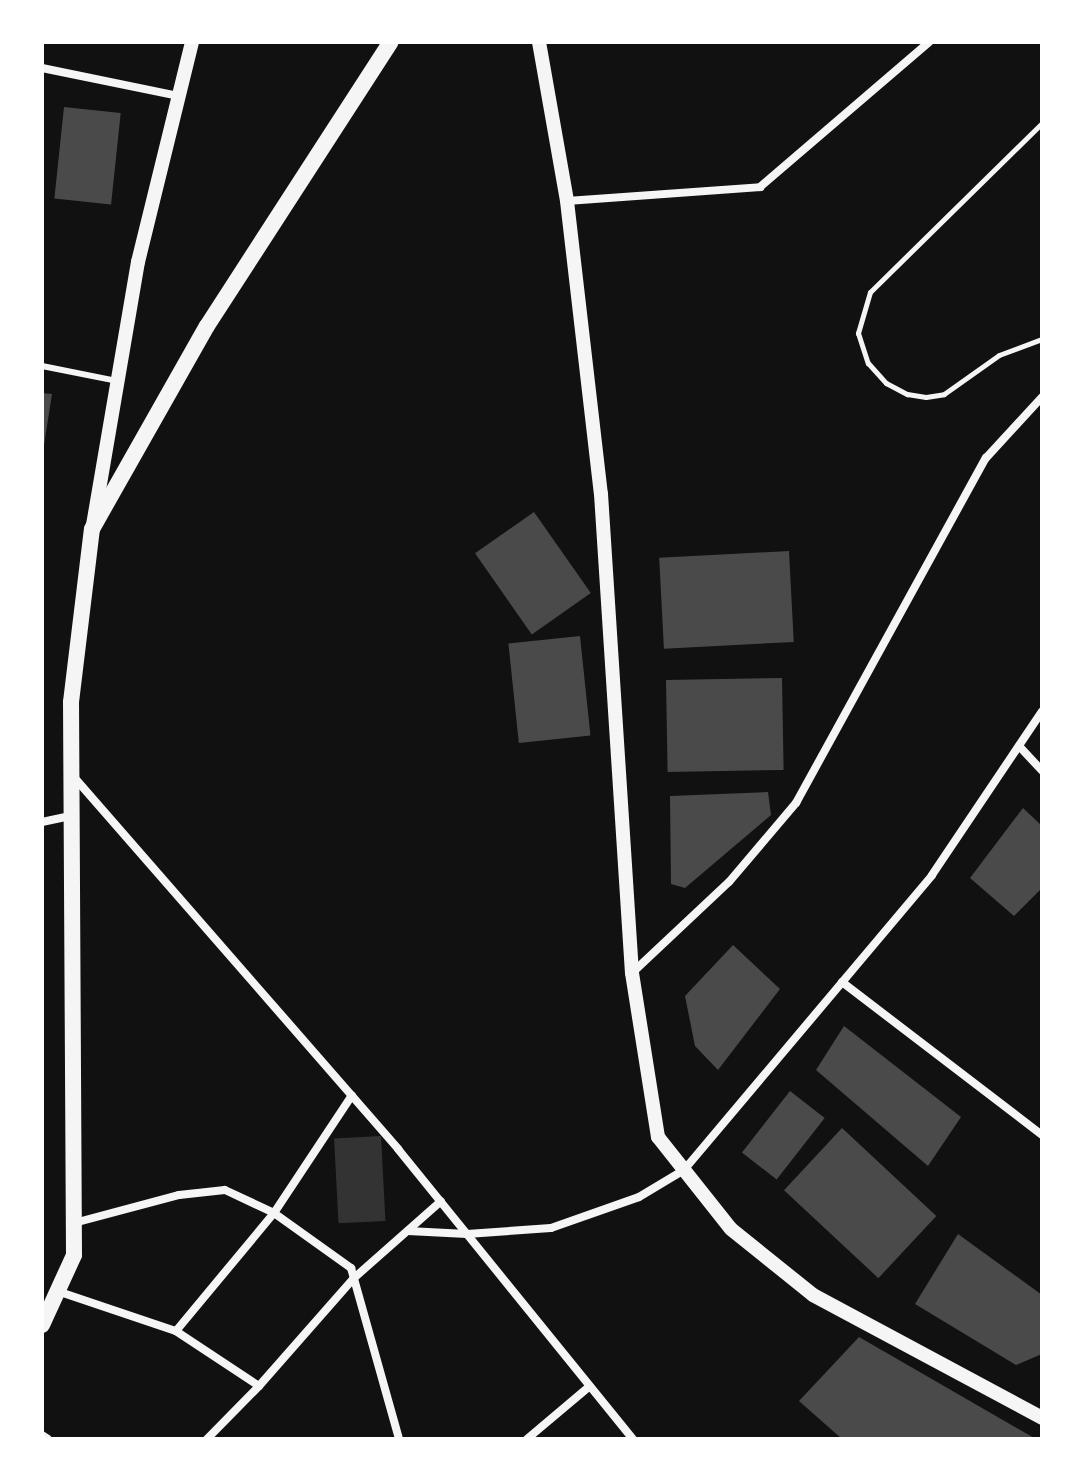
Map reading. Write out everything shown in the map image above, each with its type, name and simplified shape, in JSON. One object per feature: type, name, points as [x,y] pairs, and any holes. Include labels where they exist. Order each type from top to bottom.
[{"type":"main road","points":[[42,1325],[74,1255],[71,702],[92,529],[207,326],[391,42]]},
{"type":"street","points":[[92,529],[138,262],[192,42]]},
{"type":"street","points":[[530,42],[543,67]]},
{"type":"street","points":[[539,42],[567,201],[601,494],[632,973],[658,1137],[731,1229],[813,1295],[1042,1418]]},
{"type":"street","points":[[567,201],[760,187],[929,42]]},
{"type":"street","points":[[42,68],[179,96]]},
{"type":"street","points":[[632,973],[729,882],[796,803],[986,458],[1042,397]]},
{"type":"street","points":[[408,1231],[467,1234],[551,1228],[639,1197],[684,1170],[932,875],[1042,711]]},
{"type":"street","points":[[1019,746],[1042,771]]},
{"type":"street","points":[[71,774],[352,1095],[633,1439]]},
{"type":"street","points":[[42,822],[72,816]]},
{"type":"street","points":[[842,982],[1042,1135]]},
{"type":"street","points":[[176,1331],[274,1213],[352,1095]]},
{"type":"street","points":[[74,1224],[179,1195],[225,1190],[274,1213],[351,1268],[399,1439]]},
{"type":"street","points":[[207,1439],[259,1386],[354,1278],[441,1201]]},
{"type":"street","points":[[57,1291],[176,1331],[259,1386]]},
{"type":"street","points":[[527,1439],[590,1386]]},
{"type":"street","points":[[42,1435],[48,1439]]},
{"type":"lane","points":[[42,366],[117,381]]},
{"type":"path","points":[[1042,123],[870,292],[858,333],[868,363],[886,383],[907,394],[926,397],[944,394],[999,355],[1042,339]]},
{"type":"shaded area","points":[[381,1136],[385,1221],[339,1223],[334,1138]]},
{"type":"building","points":[[64,107],[121,113],[111,204],[54,198]]},
{"type":"building","points":[[42,393],[52,394],[44,445],[42,445]]},
{"type":"building","points":[[534,512],[591,593],[532,634],[475,553]]},
{"type":"building","points":[[789,551],[794,642],[664,649],[659,558]]},
{"type":"building","points":[[580,636],[590,735],[519,743],[508,644]]},
{"type":"building","points":[[782,678],[784,770],[668,772],[666,680]]},
{"type":"building","points":[[768,792],[771,815],[685,888],[671,884],[670,796]]},
{"type":"building","points":[[1023,808],[1042,826],[1042,888],[1014,916],[970,878]]},
{"type":"building","points":[[733,945],[780,989],[718,1070],[695,1046],[685,996]]},
{"type":"building","points":[[844,1026],[961,1117],[928,1166],[816,1070]]},
{"type":"building","points":[[790,1091],[825,1118],[777,1180],[742,1152]]},
{"type":"building","points":[[842,1128],[936,1216],[878,1278],[784,1190]]},
{"type":"building","points":[[958,1234],[1042,1295],[1042,1354],[1016,1365],[915,1304]]},
{"type":"building","points":[[859,1337],[1036,1439],[842,1439],[799,1401]]}]
